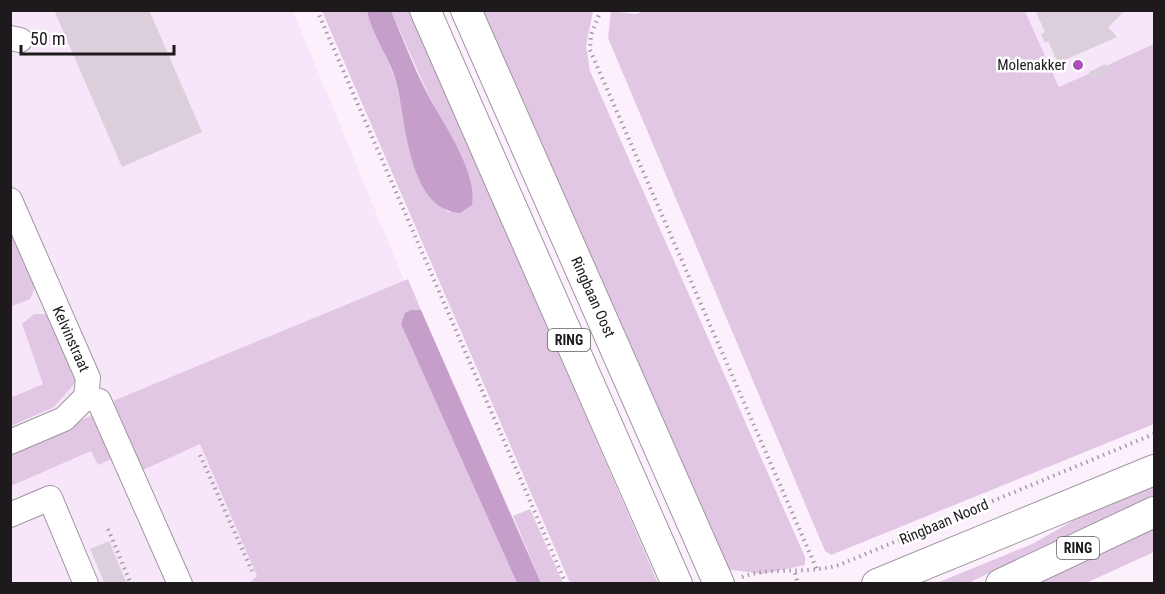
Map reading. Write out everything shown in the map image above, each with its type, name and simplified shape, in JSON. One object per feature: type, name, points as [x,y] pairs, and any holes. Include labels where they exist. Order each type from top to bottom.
[{"type":"main road","name":"RING","points":[[425,10],[677,584]]},
{"type":"main road","name":"Ringbaan Oost","points":[[466,10],[726,582]]},
{"type":"main road","name":"Ringbaan Noord","points":[[877,584],[1155,471]]},
{"type":"main road","name":"RING","points":[[1001,584],[1155,512]]},
{"type":"street","name":"Kelvinstraat","points":[[10,200],[88,378],[87,397]]},
{"type":"street","points":[[10,442],[64,419],[87,397],[99,401],[180,584]]},
{"type":"street","points":[[10,515],[50,498],[86,584]]},
{"type":"path","points":[[316,10],[566,584]]},
{"type":"path","points":[[601,10],[591,35],[590,50],[818,572]]},
{"type":"path","name":"Ringbaan Noord","points":[[726,582],[752,573],[818,572],[839,566],[1155,434]]},
{"type":"path","points":[[200,455],[252,571]]},
{"type":"path","points":[[108,530],[132,584]]},
{"type":"path","points":[[795,573],[798,584]]},
{"type":"shaded area","points":[[648,10],[1025,11],[1059,87],[1154,44],[1154,424],[831,555],[825,551],[608,38],[611,11],[636,14]]},
{"type":"shaded area","points":[[10,11],[293,11],[529,583],[11,583]]},
{"type":"shaded area","points":[[322,11],[367,11],[395,79],[417,175],[430,196],[450,213],[449,133],[428,94],[391,11],[416,11],[549,331],[658,583],[570,583]]},
{"type":"shaded area","points":[[367,11],[391,11],[423,85],[458,148],[470,178],[472,192],[472,205],[460,213],[442,208],[429,196],[419,179],[412,159],[395,78],[372,28]]},
{"type":"shaded area","points":[[479,11],[593,11],[586,46],[590,71],[805,557],[805,565],[762,574],[725,569]]},
{"type":"shaded area","name":"Molenakker","points":[[1025,11],[1154,11],[1154,44],[1059,87]]},
{"type":"shaded area","points":[[10,229],[36,285],[30,299],[12,306]]},
{"type":"shaded area","points":[[408,279],[421,310],[411,310],[401,324],[517,583],[250,583],[257,576],[200,444],[143,470],[113,401]]},
{"type":"shaded area","points":[[411,310],[421,310],[541,583],[517,583],[401,324],[405,313]]},
{"type":"shaded area","points":[[34,314],[50,314],[74,370],[75,383],[54,407],[11,426],[10,398],[43,384],[22,324]]},
{"type":"shaded area","points":[[93,415],[112,459],[98,465],[91,451],[11,486],[10,452]]},
{"type":"shaded area","points":[[1154,481],[1154,497],[968,583],[934,584],[1032,544],[1101,505]]},
{"type":"shaded area","points":[[530,509],[563,583],[541,583],[513,516]]},
{"type":"shaded area","points":[[1154,523],[1154,552],[1086,583],[1020,584]]},
{"type":"building","points":[[54,10],[149,10],[202,132],[122,167]]},
{"type":"building","points":[[1035,10],[1126,10],[1108,27],[1117,37],[1058,63],[1048,41],[1045,43],[1041,34],[1045,32]]},
{"type":"building","points":[[1105,64],[1109,74],[1093,81],[1089,72]]},
{"type":"building","points":[[109,541],[127,584],[105,584],[90,549]]},
{"type":"place","name":"Molenakker","points":[[1078,65]]}]
